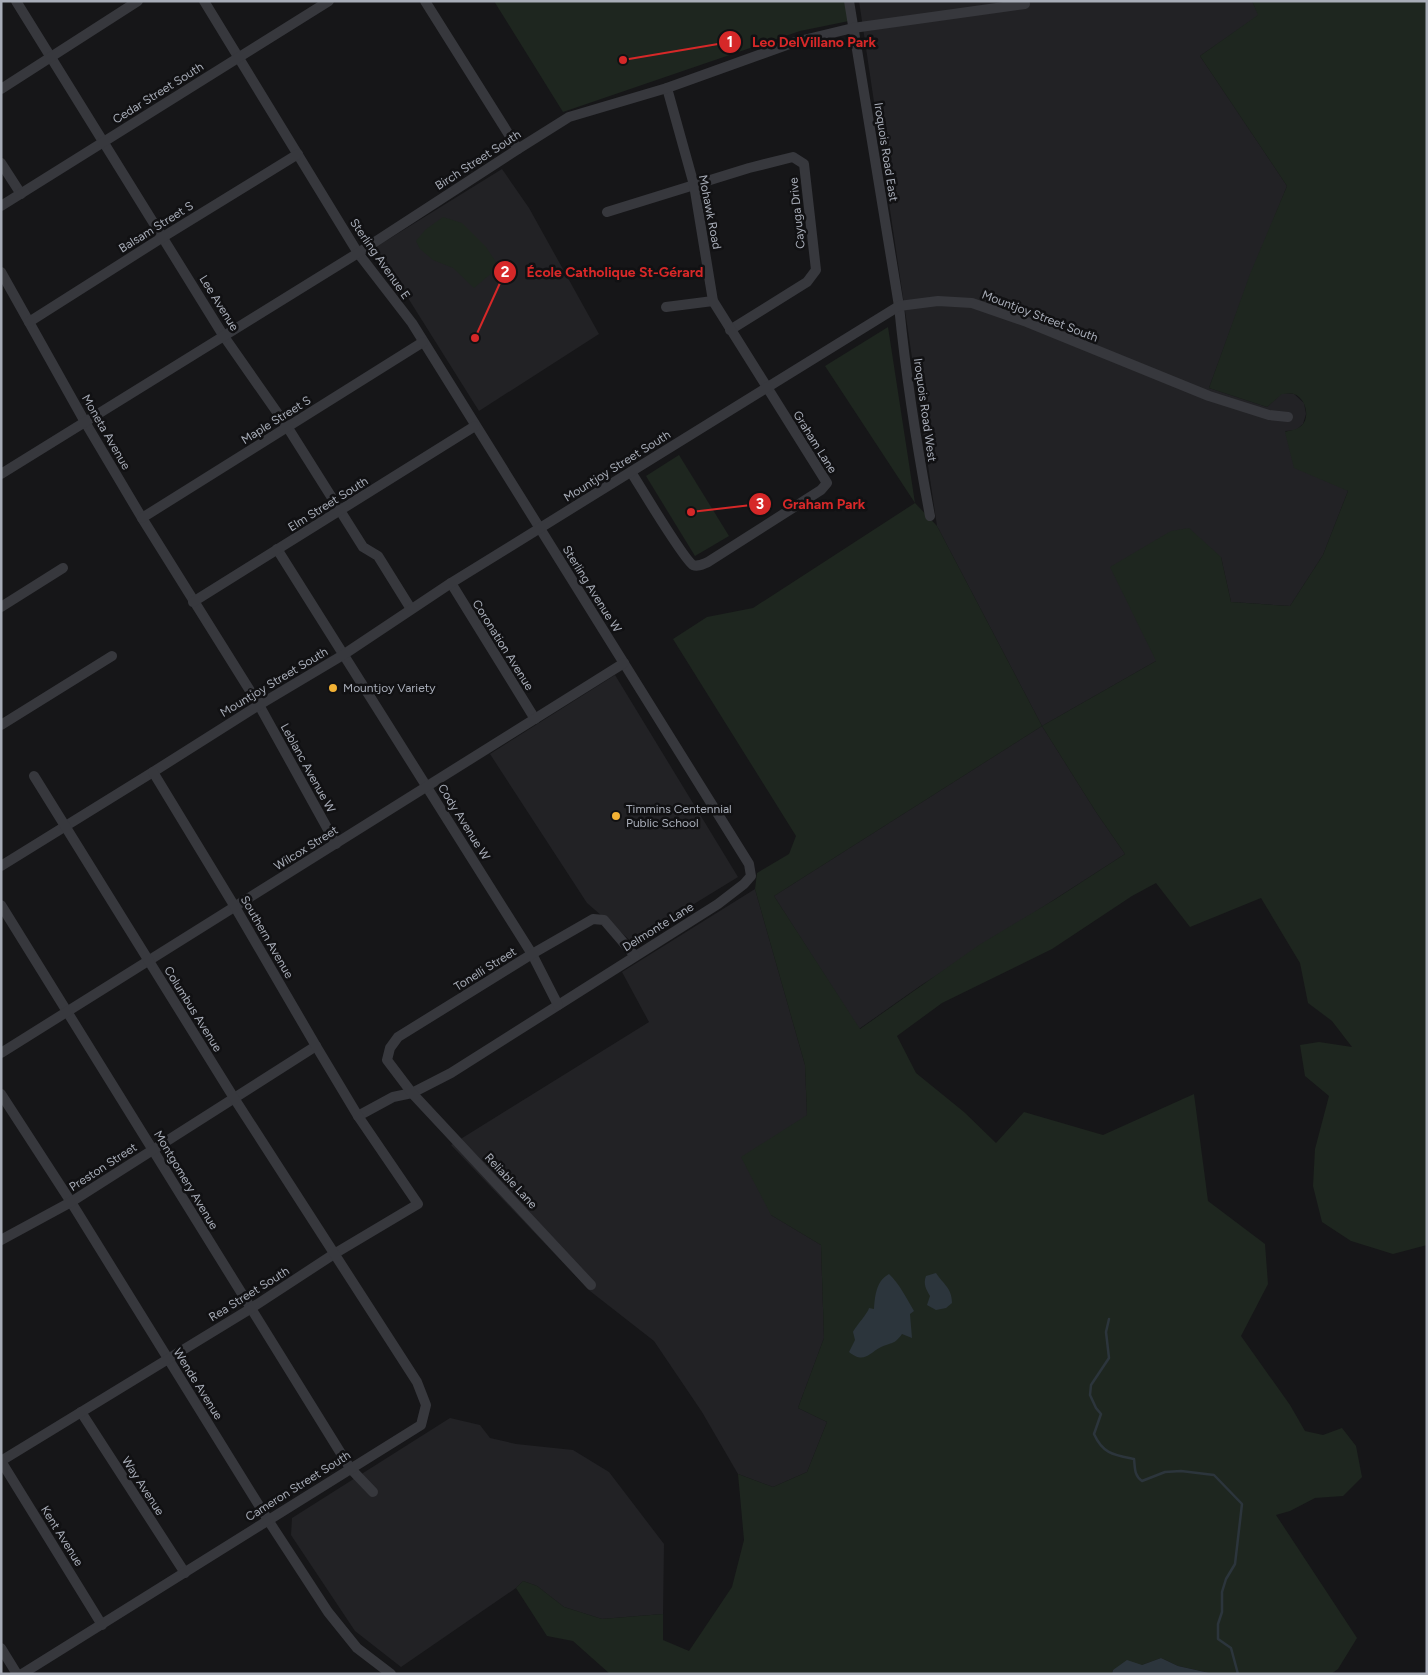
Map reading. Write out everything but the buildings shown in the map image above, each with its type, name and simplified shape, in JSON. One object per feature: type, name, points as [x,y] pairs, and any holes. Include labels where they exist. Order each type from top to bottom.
[{"type":"street","name":"Lee Avenue","points":[[16,1],[224,335],[288,428],[363,547],[378,556],[411,609]]},
{"type":"street","points":[[1,89],[138,1]]},
{"type":"street","name":"Sterling Avenue E","points":[[204,1],[358,253],[412,323],[539,529]]},
{"type":"street","name":"Cedar Street South","points":[[1,206],[329,1]]},
{"type":"street","points":[[424,1],[518,149]]},
{"type":"street","name":"Iroquois Road East","points":[[849,1],[899,306]]},
{"type":"street","name":"Birch Street South","points":[[1,474],[358,253],[569,117],[667,88],[795,42],[853,28],[1024,4]]},
{"type":"street","name":"Mohawk Road","points":[[667,88],[694,185],[713,301],[767,388]]},
{"type":"street","name":"Balsam Street S","points":[[29,322],[298,154]]},
{"type":"street","name":"Cayuga Drive","points":[[694,185],[793,157],[804,164],[816,270],[807,282],[730,330]]},
{"type":"street","points":[[1,163],[21,194]]},
{"type":"street","points":[[607,212],[694,185]]},
{"type":"street","name":"Moneta Avenue","points":[[1,272],[86,422],[193,602]]},
{"type":"street","points":[[666,307],[713,301]]},
{"type":"street","name":"Mountjoy Street South","points":[[1,866],[259,705],[343,655],[451,583],[899,306],[938,301],[972,303],[1027,322],[1209,396],[1269,415],[1288,417]]},
{"type":"street","name":"Iroquois Road West","points":[[899,306],[918,455],[930,516]]},
{"type":"street","name":"Maple Street S","points":[[142,518],[424,342]]},
{"type":"street","name":"Graham Lane","points":[[631,472],[692,564],[698,566],[708,562],[821,490],[827,483],[767,388]]},
{"type":"street","name":"Elm Street South","points":[[193,602],[475,426]]},
{"type":"street","name":"Sterling Avenue W","points":[[539,529],[624,663]]},
{"type":"street","name":"Cody Avenue W","points":[[277,549],[532,954],[558,1005]]},
{"type":"street","points":[[1,608],[63,568]]},
{"type":"street","name":"Coronation Avenue","points":[[451,583],[535,719]]},
{"type":"street","name":"Leblanc Avenue W","points":[[193,602],[259,705],[336,844]]},
{"type":"street","points":[[1,725],[112,656]]},
{"type":"street","name":"Wilcox Street","points":[[1,1053],[624,663]]},
{"type":"street","name":"Delmonte Lane","points":[[358,1116],[393,1097],[412,1093],[451,1072],[718,904],[744,884],[751,876],[749,864],[624,663]]},
{"type":"street","name":"Southern Avenue","points":[[153,772],[358,1116]]},
{"type":"street","name":"Columbus Avenue","points":[[34,776],[148,961],[334,1254]]},
{"type":"street","name":"Montgomery Avenue","points":[[1,905],[350,1468],[372,1492]]},
{"type":"street","name":"Tonelli Street","points":[[412,1093],[387,1060],[390,1048],[398,1037],[532,954],[593,919],[604,920],[636,956]]},
{"type":"street","name":"Preston Street","points":[[1,1240],[71,1202],[316,1046]]},
{"type":"street","name":"Reliable Lane","points":[[412,1093],[591,1286]]},
{"type":"street","name":"Wende Avenue","points":[[1,1094],[71,1202],[268,1520],[328,1612],[357,1648],[391,1674]]},
{"type":"street","name":"Rea Street South","points":[[1,1461],[250,1309],[334,1254],[418,1204],[358,1116]]},
{"type":"street","name":"Cameron Street South","points":[[22,1674],[421,1425],[426,1405],[417,1382],[334,1254]]},
{"type":"street","name":"Way Avenue","points":[[81,1412],[185,1573]]},
{"type":"street","name":"Kent Avenue","points":[[1,1461],[102,1625]]},
{"type":"street","points":[[1,1648],[17,1674]]},
{"type":"shaded area","points":[[494,1],[845,1],[849,21],[800,31],[563,112]]},
{"type":"shaded area","points":[[859,1],[1252,1],[1259,15],[1200,56],[1287,186],[1246,287],[1209,388],[1267,407],[1282,393],[1294,394],[1304,403],[1306,414],[1303,424],[1296,430],[1285,431],[1348,491],[1323,555],[1290,606],[1231,602],[1221,557],[1156,661],[1042,726],[937,526]]},
{"type":"shaded area","points":[[1252,1],[1427,1],[1427,1245],[1393,1254],[1351,1241],[1322,1222],[1313,1186],[1315,1149],[1329,1096],[1305,1076],[1300,1045],[1319,1042],[1352,1047],[1332,1021],[1308,1003],[1300,963],[1261,898],[1190,927],[1156,883],[1132,896],[1052,949],[942,1003],[897,1036],[916,1073],[964,1112],[996,1143],[1024,1112],[1103,1135],[1194,1094],[1208,1201],[1265,1244],[1268,1284],[1241,1336],[1290,1405],[1305,1431],[1323,1435],[1342,1428],[1356,1446],[1362,1477],[1343,1496],[1315,1498],[1290,1511],[1276,1515],[1357,1638],[1338,1669],[1331,1674],[1214,1674],[1178,1666],[1161,1658],[1142,1665],[1113,1670],[1112,1674],[610,1674],[573,1641],[547,1636],[516,1588],[523,1581],[537,1586],[564,1607],[602,1619],[663,1614],[663,1640],[689,1651],[732,1587],[744,1540],[738,1474],[773,1487],[807,1472],[827,1422],[798,1408],[824,1338],[821,1245],[771,1215],[741,1157],[807,1115],[805,1065],[755,889],[757,873],[789,854],[796,836],[673,639],[707,617],[753,608],[915,503],[937,526],[1042,726],[1156,661],[1110,567],[1171,531],[1189,528],[1221,557],[1231,602],[1290,606],[1323,555],[1348,491],[1294,468],[1285,432],[1299,428],[1305,420],[1304,403],[1298,396],[1282,394],[1267,407],[1209,388],[1250,274],[1287,186],[1200,56],[1258,15]],"holes":[[[1042,726],[1125,854],[979,945],[860,1029],[774,896]]]},
{"type":"shaded area","points":[[502,169],[529,208],[599,334],[479,411],[376,247]]},
{"type":"shaded area","points":[[443,217],[462,223],[486,247],[496,262],[493,272],[474,288],[453,268],[433,260],[420,249],[416,241],[425,230]]},
{"type":"shaded area","points":[[888,327],[915,503],[825,366]]},
{"type":"shaded area","points":[[679,455],[729,536],[695,556],[646,476]]},
{"type":"shaded area","name":"Timmins Centennial Public School","points":[[615,675],[738,877],[632,942],[587,903],[490,754]]},
{"type":"shaded area","points":[[1042,726],[1125,854],[920,986],[859,1029],[774,896]]},
{"type":"shaded area","points":[[755,889],[805,1065],[807,1115],[771,1215],[821,1245],[824,1338],[798,1408],[827,1422],[807,1472],[773,1487],[738,1474],[702,1412],[654,1341],[590,1291],[451,1145],[649,1022],[622,972]]},
{"type":"shaded area","points":[[936,1273],[949,1290],[952,1303],[946,1308],[936,1310],[927,1305],[930,1296],[925,1282],[926,1276]]},
{"type":"shaded area","points":[[889,1274],[899,1286],[914,1311],[910,1314],[912,1338],[902,1334],[895,1342],[881,1347],[866,1357],[854,1356],[849,1352],[855,1340],[853,1332],[869,1308],[874,1309],[879,1285]]},
{"type":"shaded area","points":[[450,1418],[480,1425],[490,1438],[516,1444],[573,1450],[609,1472],[664,1544],[663,1614],[602,1619],[564,1607],[537,1586],[523,1581],[516,1588],[401,1667],[355,1631],[291,1535],[292,1518]]},
{"type":"shaded area","points":[[1161,1658],[1178,1666],[1214,1674],[1112,1674],[1113,1670],[1127,1660],[1142,1665]]},
{"type":"waterway","points":[[1109,1319],[1106,1332],[1109,1358],[1091,1385],[1090,1395],[1101,1414],[1094,1434],[1097,1441],[1105,1450],[1134,1459],[1136,1474],[1142,1481],[1165,1472],[1181,1471],[1214,1475],[1242,1504],[1235,1564],[1226,1579],[1222,1592],[1222,1612],[1218,1624],[1218,1639],[1231,1648],[1238,1674]]},
{"type":"place","name":"Leo DelVillano Park","points":[[623,60]]},
{"type":"place","name":"École Catholique St-Gérard","points":[[475,338]]},
{"type":"place","name":"Graham Park","points":[[691,512]]},
{"type":"place","name":"Mountjoy Variety","points":[[333,688]]},
{"type":"place","name":"Timmins Centennial Public School","points":[[616,816]]}]
